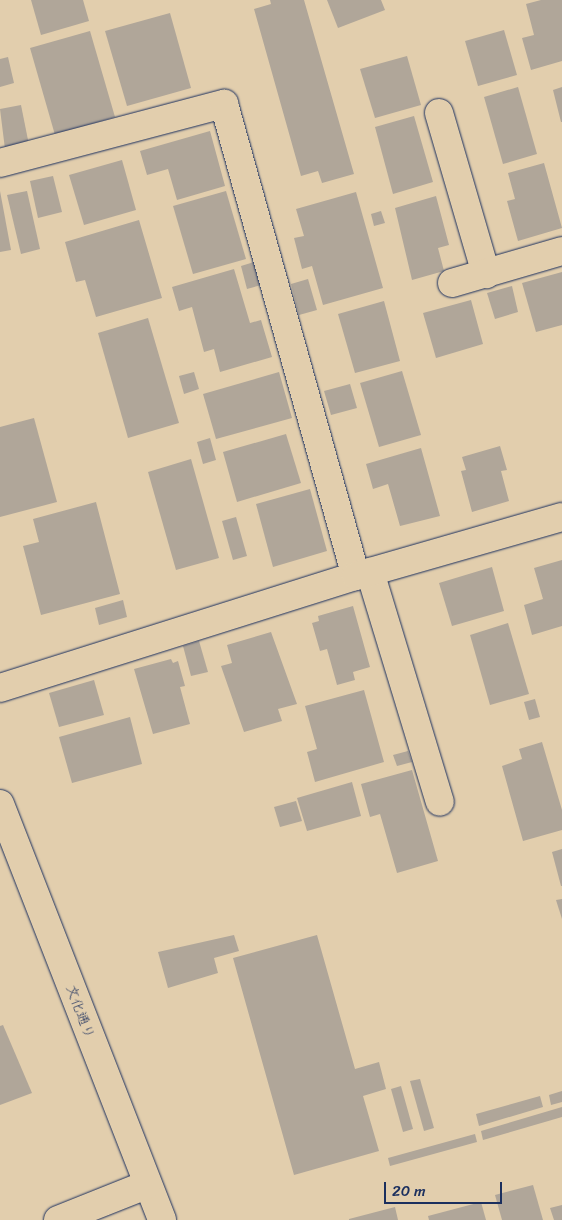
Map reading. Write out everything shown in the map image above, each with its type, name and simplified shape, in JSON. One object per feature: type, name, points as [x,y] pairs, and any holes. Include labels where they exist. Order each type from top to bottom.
[{"type":"street","points":[[0,163],[224,104],[363,574],[440,802]]},
{"type":"street","points":[[439,113],[486,274]]},
{"type":"street","points":[[452,283],[562,251]]},
{"type":"street","points":[[0,688],[363,574],[562,517]]},
{"type":"street","name":"文化通り","points":[[0,804],[146,1185],[162,1220]]},
{"type":"street","points":[[58,1220],[146,1185]]},
{"type":"building","points":[[31,0],[83,0],[89,21],[41,35]]},
{"type":"building","points":[[270,0],[304,0],[354,174],[322,183],[318,171],[301,176],[254,9],[271,4]]},
{"type":"building","points":[[327,0],[381,0],[385,10],[338,28]]},
{"type":"building","points":[[541,0],[562,0],[562,61],[531,70],[522,38],[534,35],[526,4]]},
{"type":"building","points":[[170,13],[191,88],[127,106],[105,31]]},
{"type":"building","points":[[504,30],[517,75],[478,86],[465,41]]},
{"type":"building","points":[[90,31],[115,117],[55,135],[30,48]]},
{"type":"building","points":[[407,56],[421,105],[375,118],[360,69]]},
{"type":"building","points":[[8,57],[14,83],[0,87],[0,59]]},
{"type":"building","points":[[518,87],[537,154],[503,164],[484,97]]},
{"type":"building","points":[[562,87],[562,122],[561,122],[553,90]]},
{"type":"building","points":[[21,105],[29,145],[5,149],[0,109]]},
{"type":"building","points":[[414,116],[433,182],[393,194],[375,127]]},
{"type":"building","points":[[210,131],[225,186],[177,200],[168,169],[147,175],[140,151]]},
{"type":"building","points":[[122,160],[136,210],[84,225],[69,175]]},
{"type":"building","points":[[544,163],[562,228],[518,241],[507,201],[515,199],[508,173]]},
{"type":"building","points":[[53,176],[62,212],[38,218],[30,181]]},
{"type":"building","points":[[0,191],[11,250],[0,252]]},
{"type":"building","points":[[27,191],[40,249],[21,254],[7,195]]},
{"type":"building","points":[[226,191],[246,259],[193,274],[173,206]]},
{"type":"building","points":[[356,192],[383,288],[323,305],[312,266],[302,269],[294,238],[304,236],[296,209]]},
{"type":"building","points":[[436,196],[449,245],[438,248],[444,271],[412,280],[395,208]]},
{"type":"building","points":[[381,211],[385,223],[374,226],[371,214]]},
{"type":"building","points":[[139,220],[162,298],[96,317],[85,280],[76,282],[65,242]]},
{"type":"building","points":[[254,262],[261,285],[247,289],[241,266]]},
{"type":"building","points":[[234,269],[250,323],[261,320],[272,357],[220,372],[214,349],[204,352],[192,307],[179,311],[172,287]]},
{"type":"building","points":[[562,272],[562,325],[536,332],[522,283]]},
{"type":"building","points":[[308,279],[317,310],[299,315],[291,284]]},
{"type":"building","points":[[512,286],[518,312],[495,319],[487,293]]},
{"type":"building","points":[[471,300],[483,344],[436,358],[423,313]]},
{"type":"building","points":[[384,301],[400,361],[355,373],[338,314]]},
{"type":"building","points":[[148,318],[179,423],[128,438],[98,333]]},
{"type":"building","points":[[402,371],[421,435],[379,447],[360,383]]},
{"type":"building","points":[[194,372],[199,389],[184,394],[179,376]]},
{"type":"building","points":[[279,372],[292,418],[216,439],[203,394]]},
{"type":"building","points":[[350,384],[357,408],[331,415],[324,391]]},
{"type":"building","points":[[34,418],[57,502],[0,517],[0,427]]},
{"type":"building","points":[[286,434],[301,483],[237,502],[223,452]]},
{"type":"building","points":[[210,438],[216,460],[203,464],[197,442]]},
{"type":"building","points":[[500,446],[507,470],[501,471],[509,501],[472,512],[461,471],[466,470],[462,457]]},
{"type":"building","points":[[421,448],[440,516],[400,526],[388,484],[373,489],[366,464]]},
{"type":"building","points":[[191,459],[219,558],[176,570],[148,472]]},
{"type":"building","points":[[310,489],[327,551],[273,567],[256,504]]},
{"type":"building","points":[[96,502],[120,594],[41,615],[23,546],[39,542],[33,519]]},
{"type":"building","points":[[236,517],[247,556],[233,560],[222,521]]},
{"type":"building","points":[[562,560],[562,626],[532,635],[524,605],[543,599],[534,568]]},
{"type":"building","points":[[492,567],[504,611],[452,626],[439,583]]},
{"type":"building","points":[[123,600],[127,617],[99,625],[95,608]]},
{"type":"building","points":[[353,606],[370,667],[353,672],[355,680],[337,685],[327,649],[320,651],[312,623],[319,621],[318,616]]},
{"type":"building","points":[[508,623],[529,694],[490,705],[470,635]]},
{"type":"building","points":[[271,632],[297,704],[278,709],[282,721],[244,732],[221,666],[232,663],[227,645]]},
{"type":"building","points":[[199,641],[208,672],[191,676],[183,646]]},
{"type":"building","points":[[171,659],[173,663],[178,661],[185,686],[180,687],[190,724],[153,734],[134,669]]},
{"type":"building","points":[[94,680],[104,715],[59,727],[49,693]]},
{"type":"building","points":[[364,690],[384,762],[315,782],[307,752],[317,749],[305,706]]},
{"type":"building","points":[[535,699],[540,717],[529,720],[524,702]]},
{"type":"building","points":[[130,717],[142,764],[72,783],[59,737]]},
{"type":"building","points":[[542,742],[562,810],[562,830],[523,841],[502,766],[522,759],[519,749]]},
{"type":"building","points":[[408,751],[412,762],[397,766],[393,755]]},
{"type":"building","points":[[412,770],[438,861],[397,873],[380,814],[370,817],[361,784]]},
{"type":"building","points":[[352,782],[361,816],[307,831],[297,798]]},
{"type":"building","points":[[296,801],[302,821],[280,827],[274,807]]},
{"type":"building","points":[[562,849],[562,886],[561,886],[552,852]]},
{"type":"building","points":[[562,899],[562,919],[556,900]]},
{"type":"building","points":[[234,935],[239,951],[214,958],[218,973],[168,988],[158,952]]},
{"type":"building","points":[[317,935],[355,1069],[379,1062],[386,1089],[363,1096],[379,1151],[294,1175],[233,958]]},
{"type":"building","points":[[3,1025],[32,1093],[0,1105],[0,1026]]},
{"type":"building","points":[[420,1079],[434,1128],[424,1131],[410,1081]]},
{"type":"building","points":[[401,1086],[413,1129],[403,1132],[391,1089]]},
{"type":"building","points":[[562,1091],[562,1102],[551,1105],[549,1095]]},
{"type":"building","points":[[540,1096],[543,1107],[479,1126],[476,1114]]},
{"type":"building","points":[[562,1107],[562,1117],[483,1140],[481,1131]]},
{"type":"building","points":[[475,1134],[477,1142],[390,1166],[388,1158]]},
{"type":"building","points":[[533,1185],[543,1220],[502,1220],[495,1195]]},
{"type":"building","points":[[481,1202],[486,1220],[429,1220],[428,1216]]},
{"type":"building","points":[[562,1205],[562,1220],[554,1220],[550,1208]]},
{"type":"building","points":[[395,1207],[398,1220],[349,1220],[349,1219]]}]
